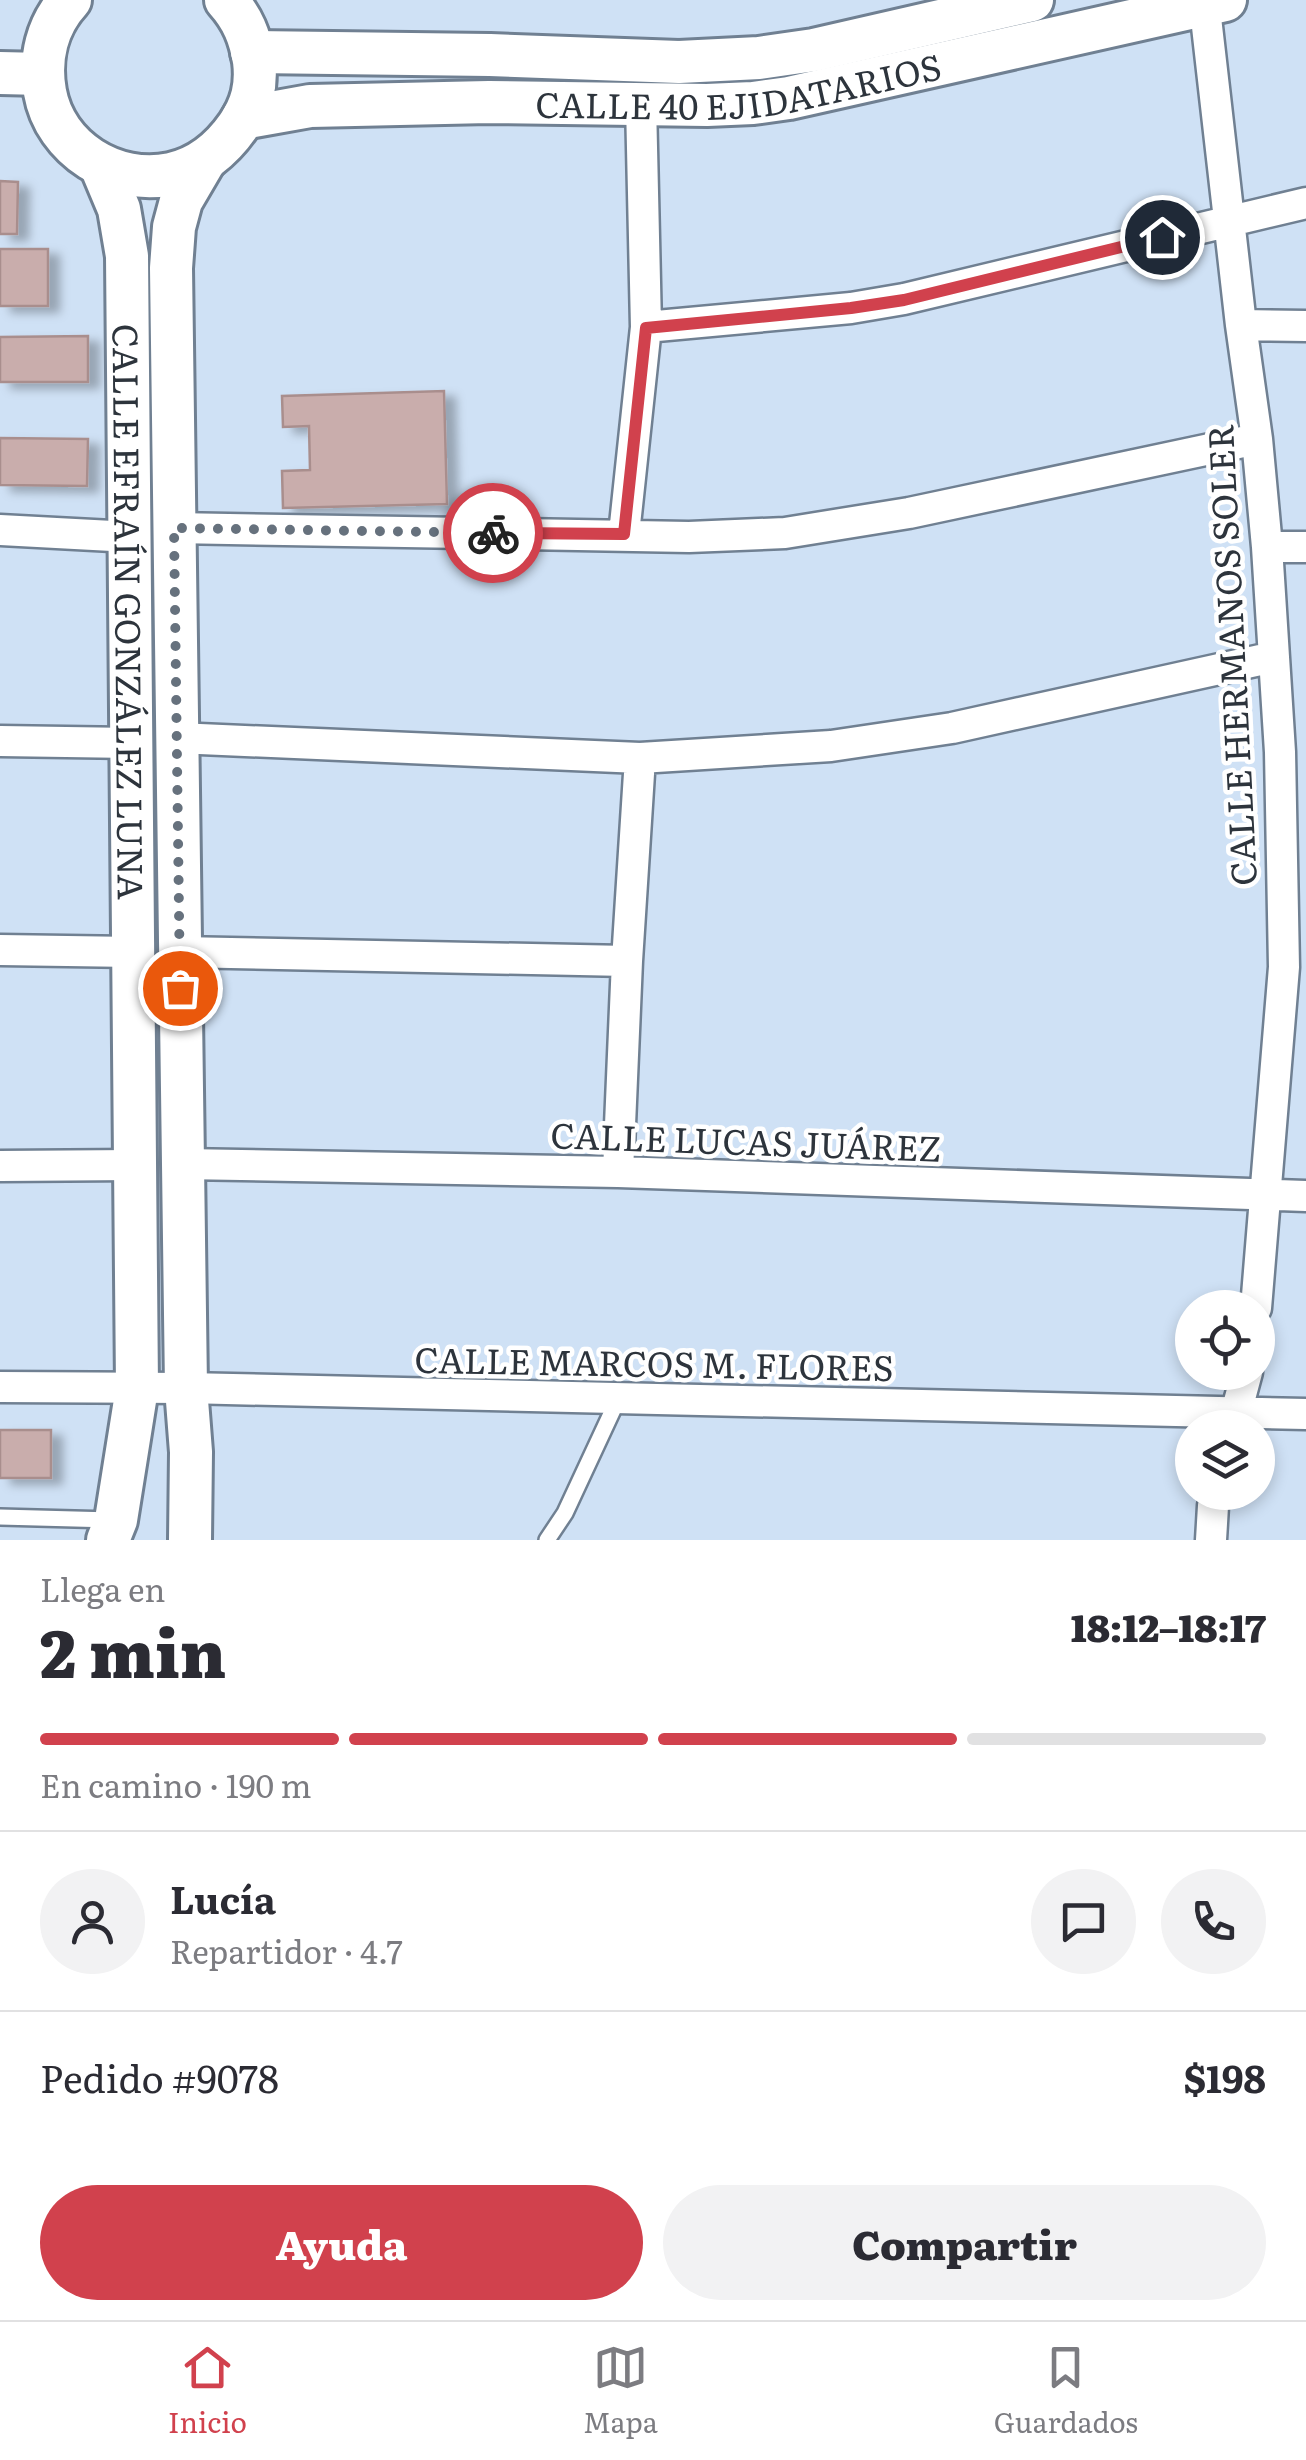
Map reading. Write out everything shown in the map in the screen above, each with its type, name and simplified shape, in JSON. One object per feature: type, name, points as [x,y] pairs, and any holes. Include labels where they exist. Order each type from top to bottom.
[{"type":"street","points":[[70,0],[21,73],[46,102],[58,128],[77,150],[101,166],[135,176],[172,174],[205,160]]},
{"type":"street","points":[[226,0],[247,30],[252,52],[255,92],[243,118]]},
{"type":"street","name":"CALLE 40 EJIDATARIOS","points":[[252,52],[679,62],[759,58],[814,50],[1032,0]]},
{"type":"street","name":"CALLE 40 EJIDATARIOS","points":[[243,118],[310,106],[753,103],[1211,2]]},
{"type":"street","name":"CALLE HERMANOS SOLER","points":[[1211,2],[1230,221],[1257,439],[1274,657],[1293,752],[1295,967],[1258,1290]]},
{"type":"street","points":[[490,55],[490,102]]},
{"type":"street","points":[[624,534],[646,328],[641,102]]},
{"type":"street","name":"CALLE EFRAÍN GONZÁLEZ LUNA","points":[[196,1535],[186,1388],[171,268],[180,201],[205,160],[226,142],[243,118]]},
{"type":"street","name":"CALLE EFRAÍN GONZÁLEZ LUNA","points":[[101,166],[119,209],[127,256],[131,537],[137,1388],[112,1530]]},
{"type":"street","points":[[646,328],[904,300],[1306,203]]},
{"type":"street","points":[[1241,325],[1306,326]]},
{"type":"street","points":[[174,528],[688,537],[786,533],[909,513],[1257,439]]},
{"type":"street","points":[[0,530],[131,537]]},
{"type":"street","points":[[1267,547],[1306,547]]},
{"type":"street","points":[[177,738],[640,758],[831,746],[952,728],[1274,657]]},
{"type":"street","points":[[0,740],[132,743]]},
{"type":"street","points":[[618,1172],[640,758]]},
{"type":"street","points":[[0,950],[134,952]]},
{"type":"street","points":[[180,952],[627,961]]},
{"type":"street","name":"CALLE LUCAS JUÁREZ","points":[[183,1164],[618,1172],[1306,1196]]},
{"type":"street","points":[[0,1166],[135,1165]]},
{"type":"street","name":"CALLE MARCOS M. FLORES","points":[[0,1386],[618,1399],[1175,1419]]},
{"type":"street","name":"CALLE MARCOS M. FLORES","points":[[1275,1417],[1306,1414]]},
{"type":"street","points":[[1211,1540],[1212,1510]]},
{"type":"lane","points":[[546,1540],[565,1514],[618,1399]]},
{"type":"lane","points":[[0,1517],[112,1530]]},
{"type":"building","points":[[0,181],[18,182],[17,234],[0,234]]},
{"type":"building","points":[[0,249],[48,249],[48,306],[0,306]]},
{"type":"building","points":[[88,336],[88,382],[0,382],[0,337]]},
{"type":"building","points":[[444,391],[447,504],[283,508],[282,471],[310,470],[309,426],[283,427],[282,396]]},
{"type":"building","points":[[0,438],[88,439],[87,486],[0,485]]},
{"type":"building","points":[[0,1430],[51,1430],[51,1478],[0,1478]]},
{"type":"way so far","points":[[180,988],[174,528],[493,533]]},
{"type":"route","points":[[493,533],[624,534],[646,328],[904,300],[1162,237]]}]
